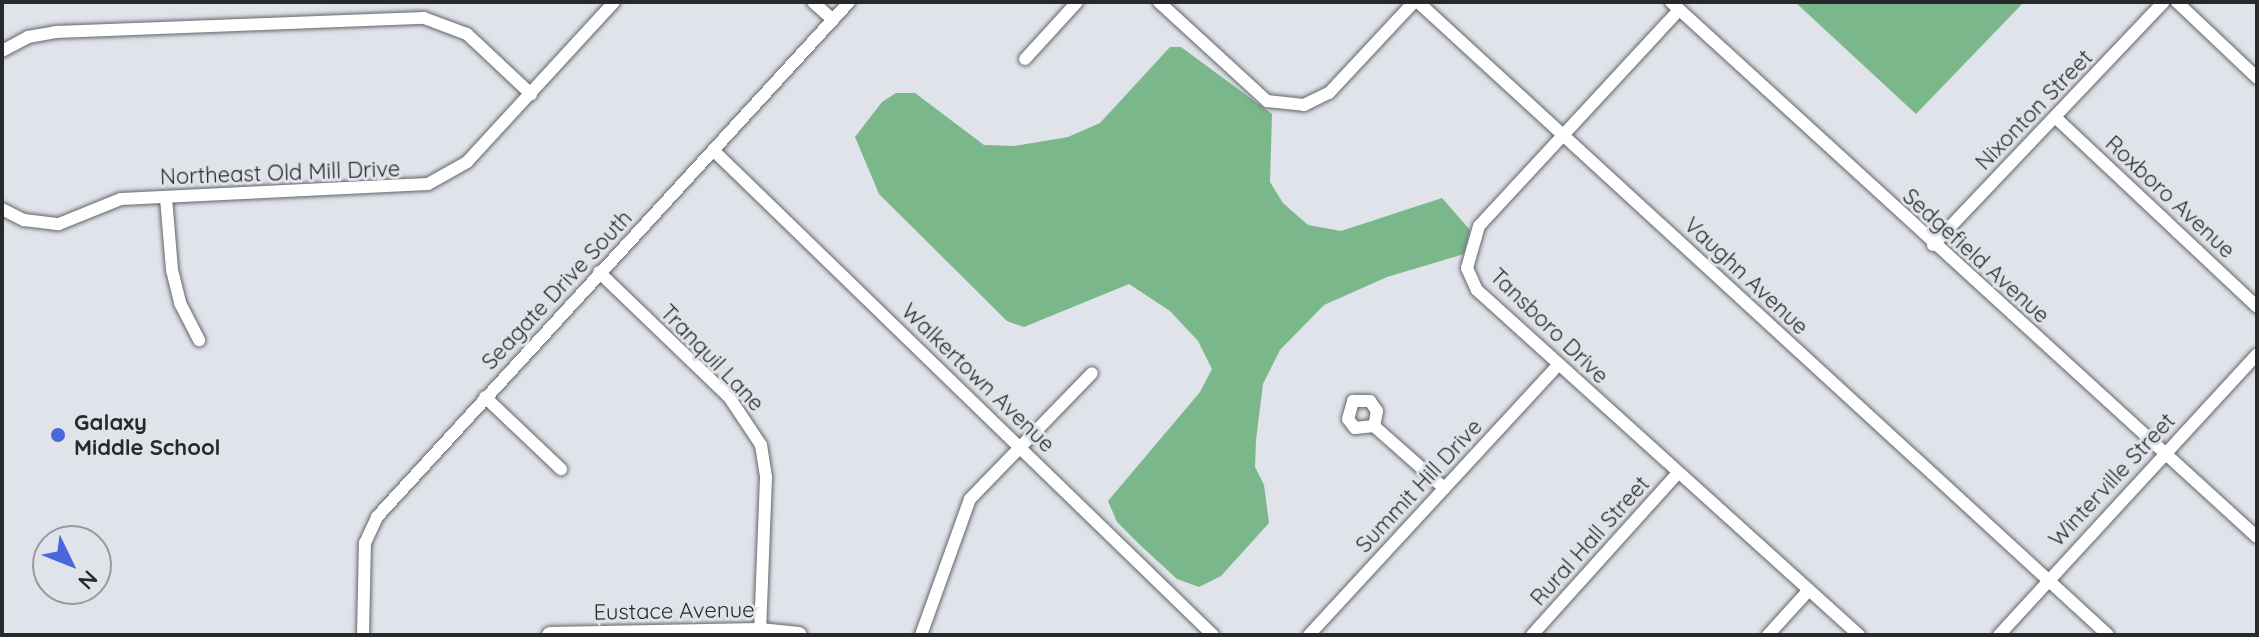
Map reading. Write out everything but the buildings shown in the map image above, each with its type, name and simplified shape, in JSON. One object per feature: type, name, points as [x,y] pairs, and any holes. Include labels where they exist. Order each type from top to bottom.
[{"type":"street","name":"Northeast Old Mill Drive","points":[[2,209],[24,220],[59,224],[121,199],[428,184],[467,162],[614,2]]},
{"type":"street","points":[[813,2],[833,20]]},
{"type":"street","name":"Seagate Drive South","points":[[363,635],[363,554],[377,517],[849,2]]},
{"type":"street","points":[[1025,59],[1077,2]]},
{"type":"street","points":[[1159,2],[1267,101],[1304,105],[1329,93],[1416,2]]},
{"type":"street","name":"Vaughn Avenue","points":[[1416,2],[1564,134],[2108,635]]},
{"type":"street","name":"Nixonton Street","points":[[1933,245],[2164,2]]},
{"type":"street","points":[[2177,2],[2257,78]]},
{"type":"street","name":"Tansboro Drive","points":[[1675,6],[1479,226],[1467,268],[1477,290],[1859,635]]},
{"type":"street","name":"Sedgefield Avenue","points":[[1675,6],[1933,245],[2257,537]]},
{"type":"street","points":[[2,51],[28,37],[56,32],[424,18],[467,34],[531,94]]},
{"type":"street","name":"Roxboro Avenue","points":[[2055,117],[2257,307]]},
{"type":"street","name":"Walkertown Avenue","points":[[714,151],[1213,635]]},
{"type":"street","points":[[166,198],[180,303],[199,340]]},
{"type":"street","name":"Tranquil Lane","points":[[599,272],[729,397],[761,445],[766,477],[760,631]]},
{"type":"street","name":"Winterville Street","points":[[1999,635],[2257,354]]},
{"type":"street","name":"Summit Hill Drive","points":[[1309,635],[1558,365]]},
{"type":"street","points":[[921,635],[970,499],[1019,444],[1092,373]]},
{"type":"street","points":[[485,397],[561,469]]},
{"type":"street","points":[[1374,426],[1444,488]]},
{"type":"street","name":"Rural Hall Street","points":[[1532,635],[1678,473]]},
{"type":"street","points":[[1768,635],[1809,590]]},
{"type":"street","name":"Eustace Avenue","points":[[550,635],[760,631],[799,635]]},
{"type":"green space","points":[[1795,2],[2024,2],[1916,114]]},
{"type":"green space","points":[[1170,47],[1181,47],[1272,114],[1270,182],[1283,203],[1308,225],[1341,231],[1442,198],[1470,230],[1464,254],[1387,277],[1324,305],[1280,350],[1263,384],[1256,440],[1255,467],[1264,485],[1269,523],[1221,576],[1199,587],[1177,579],[1139,544],[1117,522],[1108,501],[1200,392],[1212,369],[1198,341],[1170,311],[1129,284],[1024,327],[1007,321],[879,194],[855,137],[882,102],[896,93],[915,93],[984,145],[1015,146],[1068,137],[1100,123]]},
{"type":"place","name":"Galaxy Middle School","points":[[58,435]]}]
